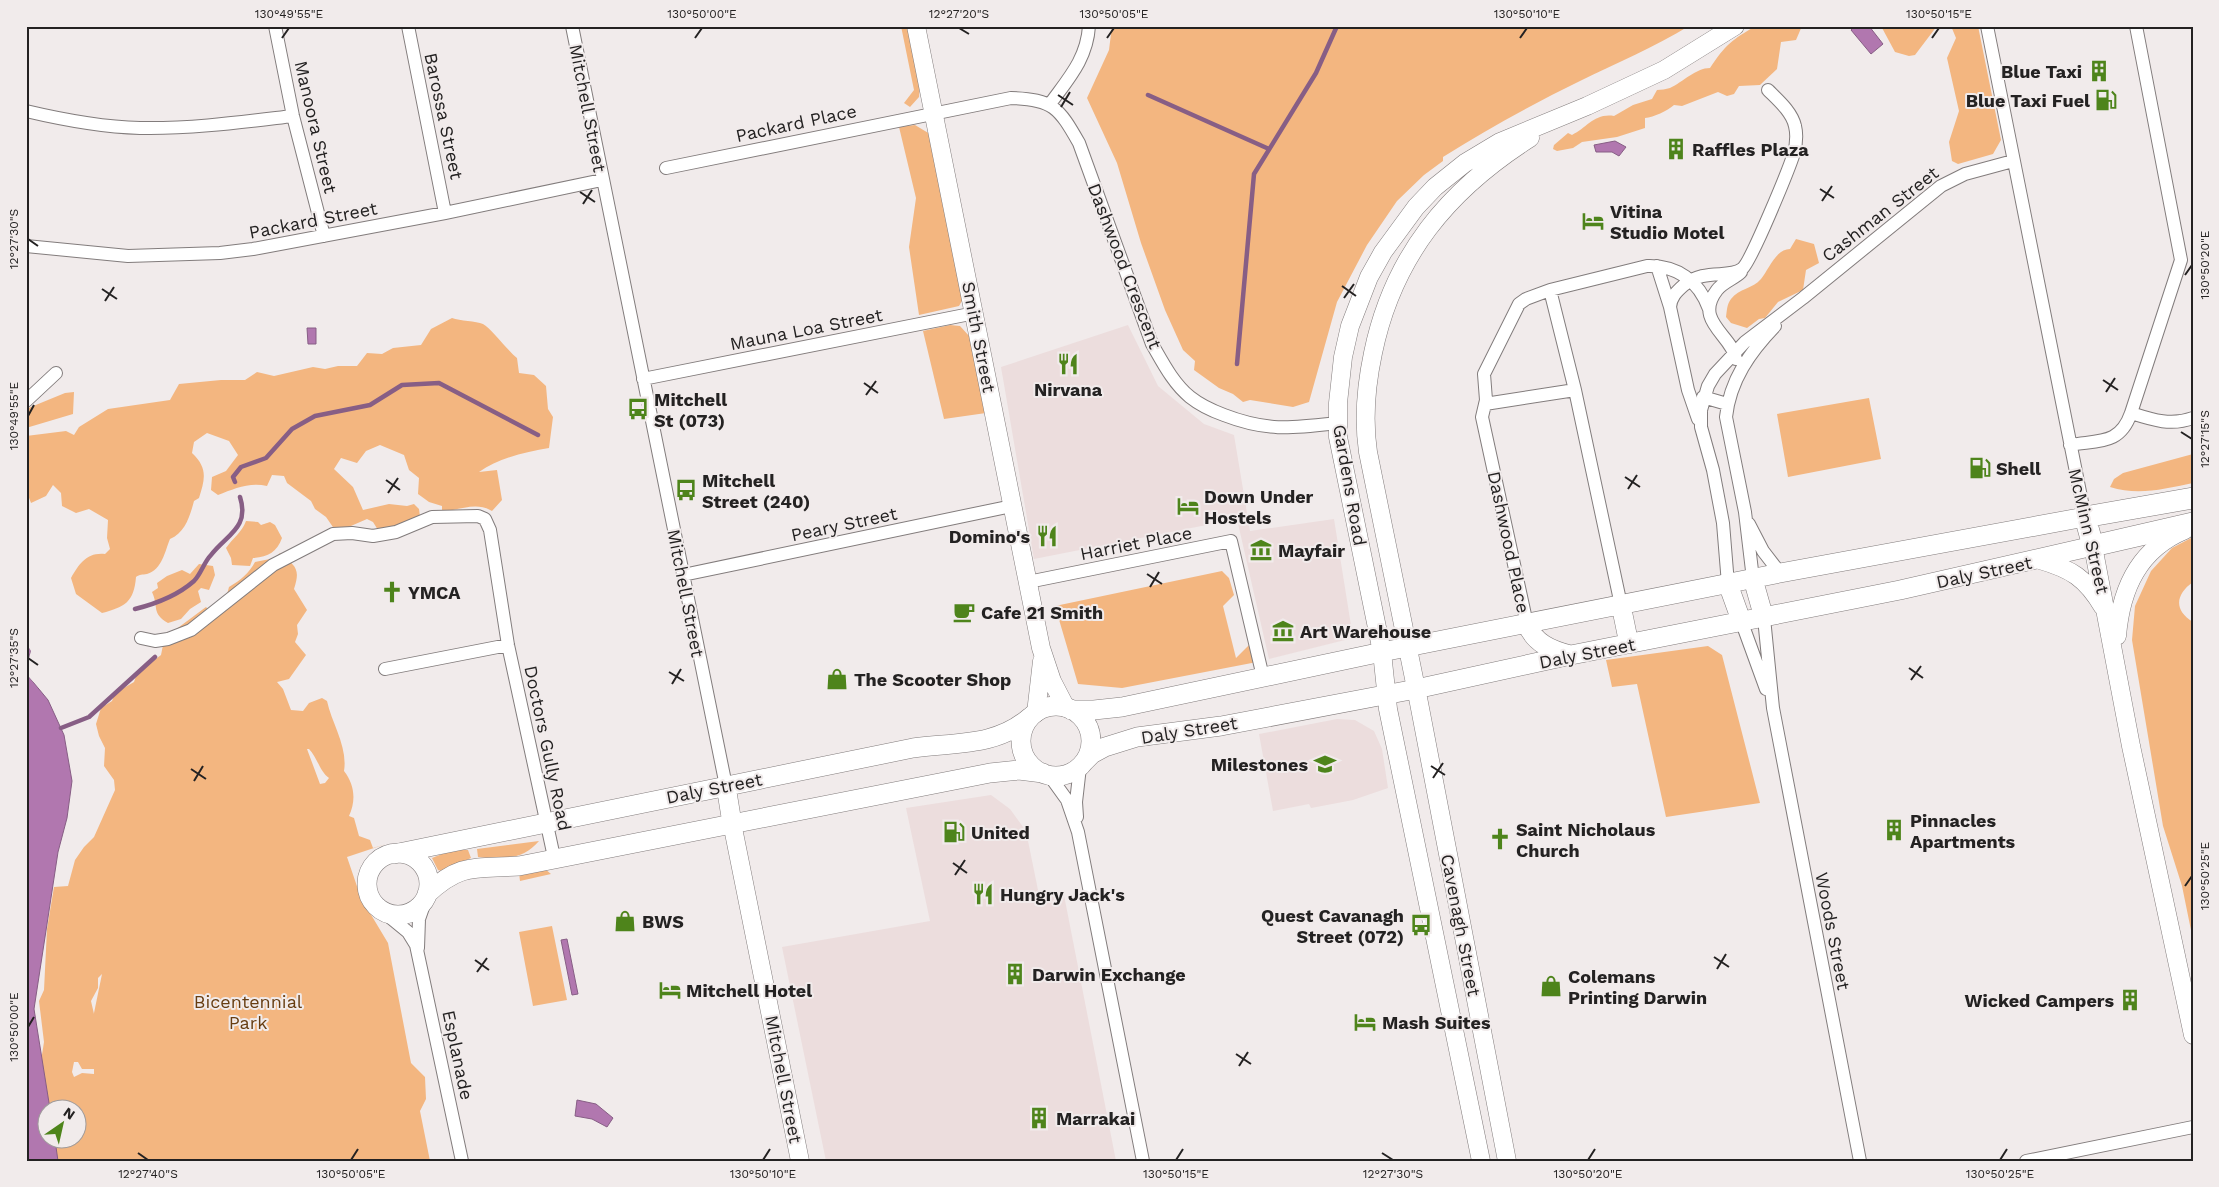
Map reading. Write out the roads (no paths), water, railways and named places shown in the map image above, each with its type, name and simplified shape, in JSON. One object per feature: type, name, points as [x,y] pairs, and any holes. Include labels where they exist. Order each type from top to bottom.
[{"type":"highway","points":[[2085,516],[2193,498]]},
{"type":"highway","name":"McMinn Street","points":[[2085,516],[2093,546]]},
{"type":"highway","points":[[2093,546],[2193,523]]},
{"type":"main road","name":"Daly Street","points":[[1069,709],[1094,710],[1122,707],[1382,652],[1780,573],[2085,516]]},
{"type":"main road","name":"Daly Street","points":[[1082,764],[1092,754],[1105,747],[1137,737],[1221,726],[1416,689],[1629,644],[1742,623],[2040,560],[2093,546]]},
{"type":"main road","points":[[1753,579],[1764,618]]},
{"type":"main road","points":[[1728,584],[1742,623]]},
{"type":"main road","points":[[1621,605],[1629,644]]},
{"type":"main road","name":"Dashwood Place","points":[[1526,624],[1530,634],[1541,644],[1571,656]]},
{"type":"main road","points":[[380,909],[395,915],[402,915],[416,910],[426,896],[443,880],[465,869],[519,866],[990,773],[1019,770],[1046,774],[1068,774],[1082,764],[1090,748],[1090,734],[1084,720],[1069,709],[1054,706],[1033,715],[1022,736],[1023,751],[1030,764],[1046,774]]},
{"type":"main road","name":"Daly Street","points":[[380,909],[369,893],[367,882],[369,873],[381,859],[394,854],[913,748],[980,742],[1014,730],[1033,715]]},
{"type":"main road","name":"Mitchell Street","points":[[726,786],[732,823]]},
{"type":"main road","points":[[394,854],[404,854],[418,862],[424,869],[428,879],[426,896]]},
{"type":"street","name":"Manoora Street","points":[[275,26],[292,116],[324,236]]},
{"type":"street","name":"Barossa Street","points":[[408,26],[445,213]]},
{"type":"street","name":"Mitchell Street","points":[[572,26],[726,786]]},
{"type":"street","name":"Smith Street","points":[[916,26],[1041,648],[1051,679],[1069,709]]},
{"type":"street","points":[[934,113],[1011,98],[1030,98],[1050,104],[1080,63],[1086,49],[1089,26]]},
{"type":"street","name":"Gardens Road","points":[[1385,695],[1382,652],[1340,454],[1338,423],[1339,381],[1350,326],[1369,277],[1400,227],[1435,187],[1465,163],[1500,142],[1587,106],[1664,70],[1735,26]]},
{"type":"street","name":"McMinn Street","points":[[1987,26],[2085,516]]},
{"type":"street","points":[[2070,445],[2113,438],[2124,430],[2181,260],[2136,26]]},
{"type":"street","points":[[1709,309],[1716,291],[1738,275],[1744,265],[1791,161],[1796,142],[1795,126],[1792,118],[1768,90]]},
{"type":"street","name":"Dashwood Crescent","points":[[1050,104],[1067,121],[1079,143],[1152,344],[1169,374],[1190,397],[1213,411],[1259,426],[1305,427],[1364,421]]},
{"type":"street","name":"Gardens Road","points":[[1416,689],[1368,452],[1364,421],[1370,366],[1383,311],[1393,287],[1416,244],[1447,204],[1482,172],[1547,127],[1587,106]]},
{"type":"street","points":[[26,111],[96,125],[140,128],[218,125],[292,116]]},
{"type":"street","name":"Packard Place","points":[[666,168],[934,113]]},
{"type":"street","name":"Cashman Street","points":[[1735,352],[1745,342],[1803,298],[1941,186],[1964,174],[2013,161]]},
{"type":"street","name":"Packard Street","points":[[26,246],[128,256],[184,256],[253,249],[445,213],[602,180]]},
{"type":"street","points":[[1670,307],[1673,296],[1690,280],[1700,276],[1731,273],[1744,265]]},
{"type":"street","name":"Dashwood Place","points":[[1526,624],[1482,417],[1485,404],[1484,374],[1516,308],[1526,299],[1550,290],[1647,266],[1657,266]]},
{"type":"street","points":[[1728,584],[1723,523],[1713,470],[1688,390],[1670,307],[1657,266],[1676,270],[1690,280],[1703,294],[1716,330],[1735,352],[1740,371],[1728,404],[1727,426],[1745,512],[1753,579]]},
{"type":"street","points":[[1550,290],[1576,390],[1621,605]]},
{"type":"street","name":"Cashman Street","points":[[1740,371],[1766,337],[1803,298]]},
{"type":"street","name":"Mauna Loa Street","points":[[643,379],[975,313]]},
{"type":"street","points":[[1701,427],[1703,397],[1715,374],[1735,352]]},
{"type":"street","points":[[26,401],[56,373]]},
{"type":"street","points":[[1485,404],[1576,390]]},
{"type":"street","points":[[1703,397],[1728,404]]},
{"type":"street","points":[[2131,413],[2155,421],[2169,423],[2193,418]]},
{"type":"street","points":[[1713,470],[1735,466]]},
{"type":"street","name":"Peary Street","points":[[683,575],[1012,506]]},
{"type":"street","points":[[1354,517],[1380,511]]},
{"type":"street","points":[[1745,512],[1763,551],[1780,573]]},
{"type":"street","name":"Doctors Gully Road","points":[[140,638],[155,641],[168,639],[191,630],[273,565],[333,534],[352,533],[373,536],[396,532],[432,517],[478,516],[485,519],[490,530],[508,645],[554,858]]},
{"type":"street","points":[[2119,674],[2117,649],[2118,620],[2132,576],[2154,549],[2176,534],[2193,527]]},
{"type":"street","name":"Harriet Place","points":[[1028,582],[1231,541],[1263,677]]},
{"type":"street","name":"McMinn Street","points":[[2093,546],[2108,616],[2131,746],[2188,988],[2193,1035]]},
{"type":"street","points":[[2040,560],[2060,565],[2077,575],[2097,597],[2108,616]]},
{"type":"street","name":"Woods Street","points":[[1764,618],[1773,708],[1860,1161]]},
{"type":"street","name":"Woods Street","points":[[1742,623],[1773,708]]},
{"type":"street","name":"Doctors Gully Road","points":[[386,669],[508,645]]},
{"type":"street","name":"Smith Street","points":[[1033,715],[1041,676],[1041,648]]},
{"type":"street","name":"Cavenagh Street","points":[[1416,689],[1507,1161]]},
{"type":"street","name":"Cavenagh Street","points":[[1385,695],[1481,1161]]},
{"type":"street","points":[[1082,764],[1076,802],[1078,832],[1142,1161]]},
{"type":"street","points":[[1046,774],[1067,800],[1078,832]]},
{"type":"street","name":"Mitchell Street","points":[[732,823],[800,1161]]},
{"type":"street","points":[[1415,840],[1444,832]]},
{"type":"street","name":"Esplanade","points":[[419,957],[419,921],[426,896]]},
{"type":"street","name":"Esplanade","points":[[380,909],[408,932],[416,945],[462,1161]]},
{"type":"street","points":[[2026,1161],[2193,1126]]},
{"type":"waterway","points":[[1237,364],[1254,174],[1316,73],[1337,26]]},
{"type":"waterway","points":[[1148,95],[1269,149]]},
{"type":"waterway","points":[[235,482],[233,477],[241,467],[266,458],[292,429],[315,416],[370,405],[402,385],[439,383],[538,435]]},
{"type":"waterway","points":[[135,609],[166,599],[194,581],[209,558],[239,524],[242,516],[240,497]]},
{"type":"waterway","points":[[61,728],[89,717],[155,657]]},
{"type":"place","name":"Blue Taxi","points":[[2099,71]]},
{"type":"place","name":"Blue Taxi Fuel","points":[[2106,100]]},
{"type":"place","name":"Raffles Plaza","points":[[1676,149]]},
{"type":"place","name":"Vitina Studio Motel","points":[[1593,221]]},
{"type":"place","name":"Nirvana","points":[[1068,364]]},
{"type":"place","name":"Mitchell St (073)","points":[[638,409]]},
{"type":"place","name":"Shell","points":[[1980,468]]},
{"type":"place","name":"Mitchell Street (240)","points":[[686,490]]},
{"type":"place","name":"Down Under Hostels","points":[[1188,506]]},
{"type":"place","name":"Domino's","points":[[1047,536]]},
{"type":"place","name":"Mayfair","points":[[1261,550]]},
{"type":"place","name":"YMCA","points":[[392,592]]},
{"type":"place","name":"Cafe 21 Smith","points":[[964,612]]},
{"type":"place","name":"Art Warehouse","points":[[1283,631]]},
{"type":"place","name":"The Scooter Shop","points":[[837,679]]},
{"type":"place","name":"Milestones","points":[[1325,764]]},
{"type":"place","name":"Pinnacles Apartments","points":[[1894,830]]},
{"type":"place","name":"United","points":[[954,832]]},
{"type":"place","name":"Saint Nicholaus Church","points":[[1500,839]]},
{"type":"place","name":"Hungry Jack's","points":[[983,894]]},
{"type":"place","name":"BWS","points":[[625,921]]},
{"type":"place","name":"Quest Cavanagh Street (072)","points":[[1421,925]]},
{"type":"place","name":"Darwin Exchange","points":[[1015,974]]},
{"type":"place","name":"Colemans Printing Darwin","points":[[1551,986]]},
{"type":"place","name":"Mitchell Hotel","points":[[670,990]]},
{"type":"place","name":"Wicked Campers","points":[[2130,1000]]},
{"type":"place","name":"Mash Suites","points":[[1365,1022]]},
{"type":"place","name":"Marrakai","points":[[1039,1118]]},
{"type":"park label","name":"Bicentennial Park","points":[[248,1011]]}]
